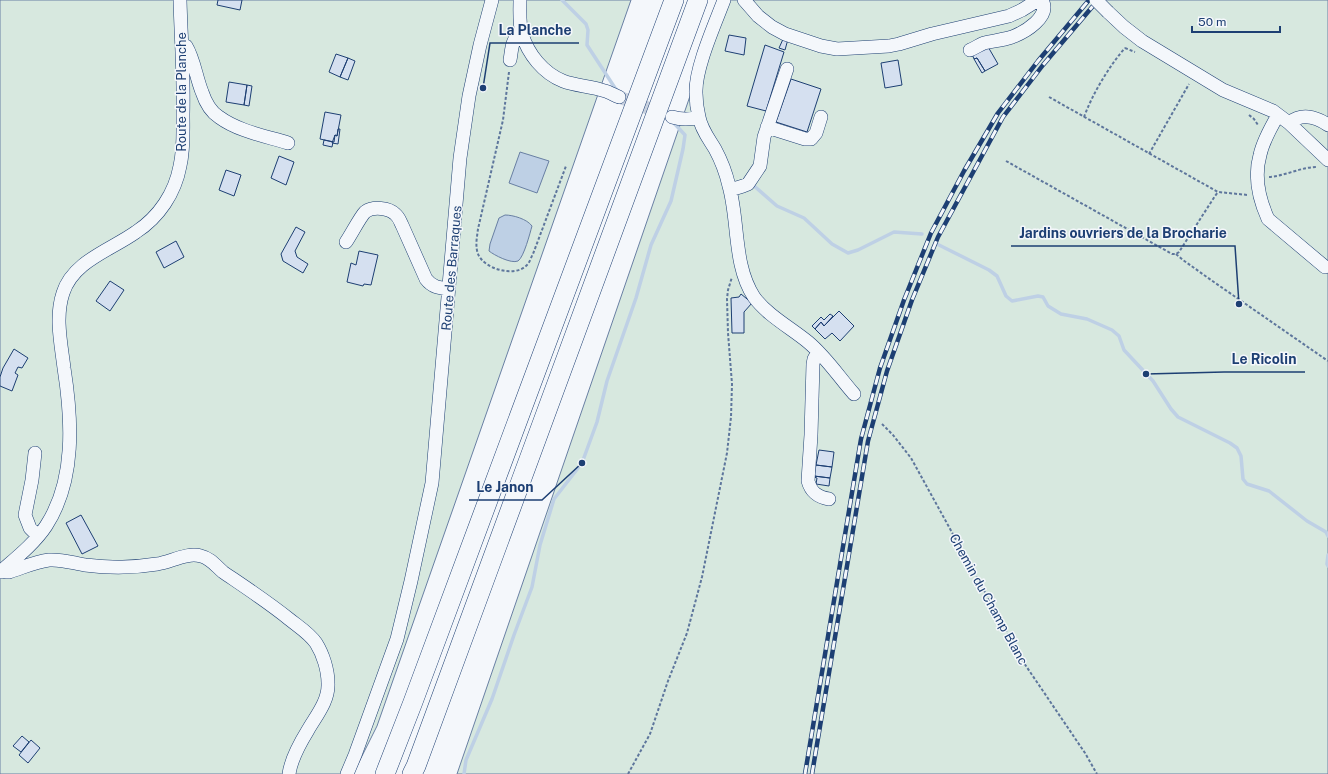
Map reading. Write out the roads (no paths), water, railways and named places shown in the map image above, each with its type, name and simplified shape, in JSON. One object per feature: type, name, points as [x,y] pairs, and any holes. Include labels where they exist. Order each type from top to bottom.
[{"type":"highway","points":[[385,774],[674,0]]},
{"type":"highway","points":[[412,774],[698,0]]},
{"type":"street","name":"Route de la Planche","points":[[1,571],[38,536],[53,514],[65,478],[70,423],[68,391],[59,325],[60,306],[63,293],[69,280],[86,263],[137,232],[153,218],[164,205],[172,192],[180,167],[183,143],[184,71],[181,44],[180,0]]},
{"type":"street","name":"Route des Barraques","points":[[347,774],[355,756],[397,639],[421,538],[432,483],[460,158],[469,96],[492,0]]},
{"type":"street","points":[[520,0],[522,33],[528,49],[538,63],[549,74],[562,81],[605,91],[619,97]]},
{"type":"street","points":[[724,0],[698,75],[696,91],[699,117],[705,133],[716,150],[723,166],[730,190],[740,261],[754,297],[766,310],[809,342],[854,394]]},
{"type":"street","points":[[744,0],[758,16],[784,34],[821,46],[837,48],[889,46],[899,44],[932,34],[1009,16],[1038,0]]},
{"type":"street","points":[[970,50],[984,43],[1012,36],[1028,28],[1041,17],[1045,9],[1042,0]]},
{"type":"street","points":[[1096,0],[1124,27],[1142,41],[1223,90],[1278,114],[1325,161]]},
{"type":"street","points":[[510,60],[516,36],[522,33]]},
{"type":"street","points":[[181,44],[187,46],[202,93],[208,105],[218,117],[232,125],[248,131],[288,143]]},
{"type":"street","points":[[730,190],[748,184],[757,172],[761,161],[764,137],[787,69]]},
{"type":"street","points":[[1278,114],[1269,131],[1260,155],[1257,177],[1260,196],[1268,219],[1325,267]]},
{"type":"street","points":[[1288,123],[1300,116],[1307,116],[1316,118],[1328,124]]},
{"type":"street","points":[[672,117],[682,120],[699,117]]},
{"type":"street","points":[[767,127],[806,139],[811,139],[816,132],[821,117]]},
{"type":"street","points":[[346,242],[365,212],[377,208],[394,212],[398,217],[426,279],[434,287],[449,289]]},
{"type":"street","points":[[818,352],[813,364],[808,481],[810,487],[817,496],[828,499]]},
{"type":"street","points":[[35,453],[31,484],[22,502],[27,522],[30,528],[38,536]]},
{"type":"street","points":[[1,571],[8,572],[26,565],[49,560],[86,565],[126,567],[159,564],[190,555],[200,555],[208,558],[221,570],[261,597],[309,634],[322,655],[328,684],[327,696],[292,761],[289,774]]},
{"type":"water","points":[[520,152],[549,161],[537,193],[509,183]]},
{"type":"water","points":[[505,215],[520,218],[527,221],[532,226],[525,250],[520,259],[515,262],[499,257],[489,251],[499,218]]},
{"type":"waterway","points":[[562,0],[586,24],[588,30],[587,45],[618,91]]},
{"type":"waterway","points":[[464,774],[466,760],[492,699],[532,587],[540,545],[554,499],[582,463],[597,422],[607,381],[636,298],[651,245],[671,201],[685,135],[673,122]]},
{"type":"waterway","points":[[753,185],[777,206],[804,218],[832,244],[848,253],[858,250],[894,232],[922,234]]},
{"type":"waterway","points":[[939,245],[989,270],[997,276],[1006,296],[1012,301],[1038,296],[1043,297],[1048,306],[1061,314],[1087,319],[1112,330],[1119,336],[1124,350],[1153,381],[1178,417],[1237,448],[1241,456],[1243,479],[1247,484],[1269,491],[1307,521],[1326,532],[1328,536]]},
{"type":"waterway","points":[[1328,555],[1328,566]]},
{"type":"tunnel","points":[[619,97],[664,114]]},
{"type":"railway","points":[[805,774],[861,439],[880,368],[904,300],[931,233],[964,171],[998,113],[1038,61],[1089,0]]},
{"type":"railway","points":[[812,774],[868,441],[887,371],[912,300],[938,237],[1003,117],[1043,65],[1098,0]]},
{"type":"place","name":"La Planche","points":[[483,88]]},
{"type":"place","name":"Jardins ouvriers de la Brocharie","points":[[1239,304]]},
{"type":"place","name":"Le Ricolin","points":[[1146,374]]},
{"type":"place","name":"Le Janon","points":[[582,463]]}]
